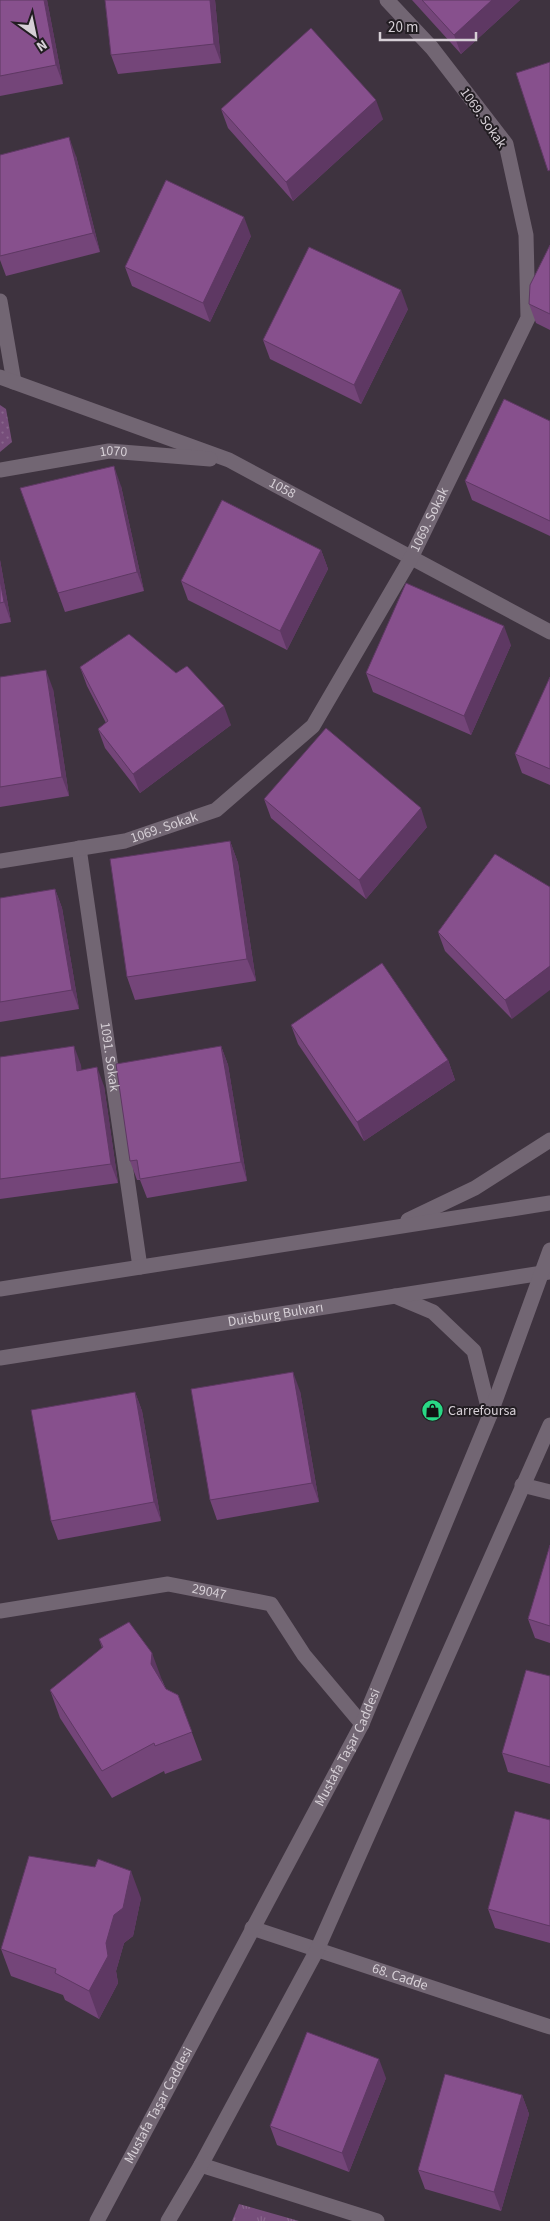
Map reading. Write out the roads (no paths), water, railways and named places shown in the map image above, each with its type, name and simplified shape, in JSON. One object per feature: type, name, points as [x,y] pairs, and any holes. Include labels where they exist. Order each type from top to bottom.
[{"type":"street","name":"1069. Sokak","points":[[0,861],[125,840],[216,810],[313,726],[411,558],[528,318],[526,235],[506,144],[432,48],[387,0]]},
{"type":"street","points":[[0,301],[7,380]]},
{"type":"street","name":"1058","points":[[7,380],[228,460],[550,632]]},
{"type":"street","name":"1070","points":[[0,470],[109,450],[228,460]]},
{"type":"street","name":"1091. Sokak","points":[[79,848],[140,1267]]},
{"type":"street","points":[[394,1227],[475,1188],[550,1140]]},
{"type":"street","points":[[0,1289],[550,1203]]},
{"type":"street","name":"Mustafa Taşar Caddesi","points":[[97,2221],[362,1724],[490,1415],[546,1272],[550,1250]]},
{"type":"street","name":"Duisburg Bulvarı","points":[[0,1358],[546,1272]]},
{"type":"street","points":[[394,1296],[433,1312],[474,1351],[490,1415]]},
{"type":"street","points":[[168,2221],[201,2165],[317,1950],[550,1425]]},
{"type":"street","points":[[522,1485],[550,1492]]},
{"type":"street","name":"29047","points":[[0,1611],[168,1584],[271,1604],[304,1655],[362,1724]]},
{"type":"street","name":"68. Cadde","points":[[252,1928],[550,2027]]},
{"type":"street","points":[[201,2165],[377,2221]]},
{"type":"place","name":"Carrefoursa","points":[[432,1411]]}]
